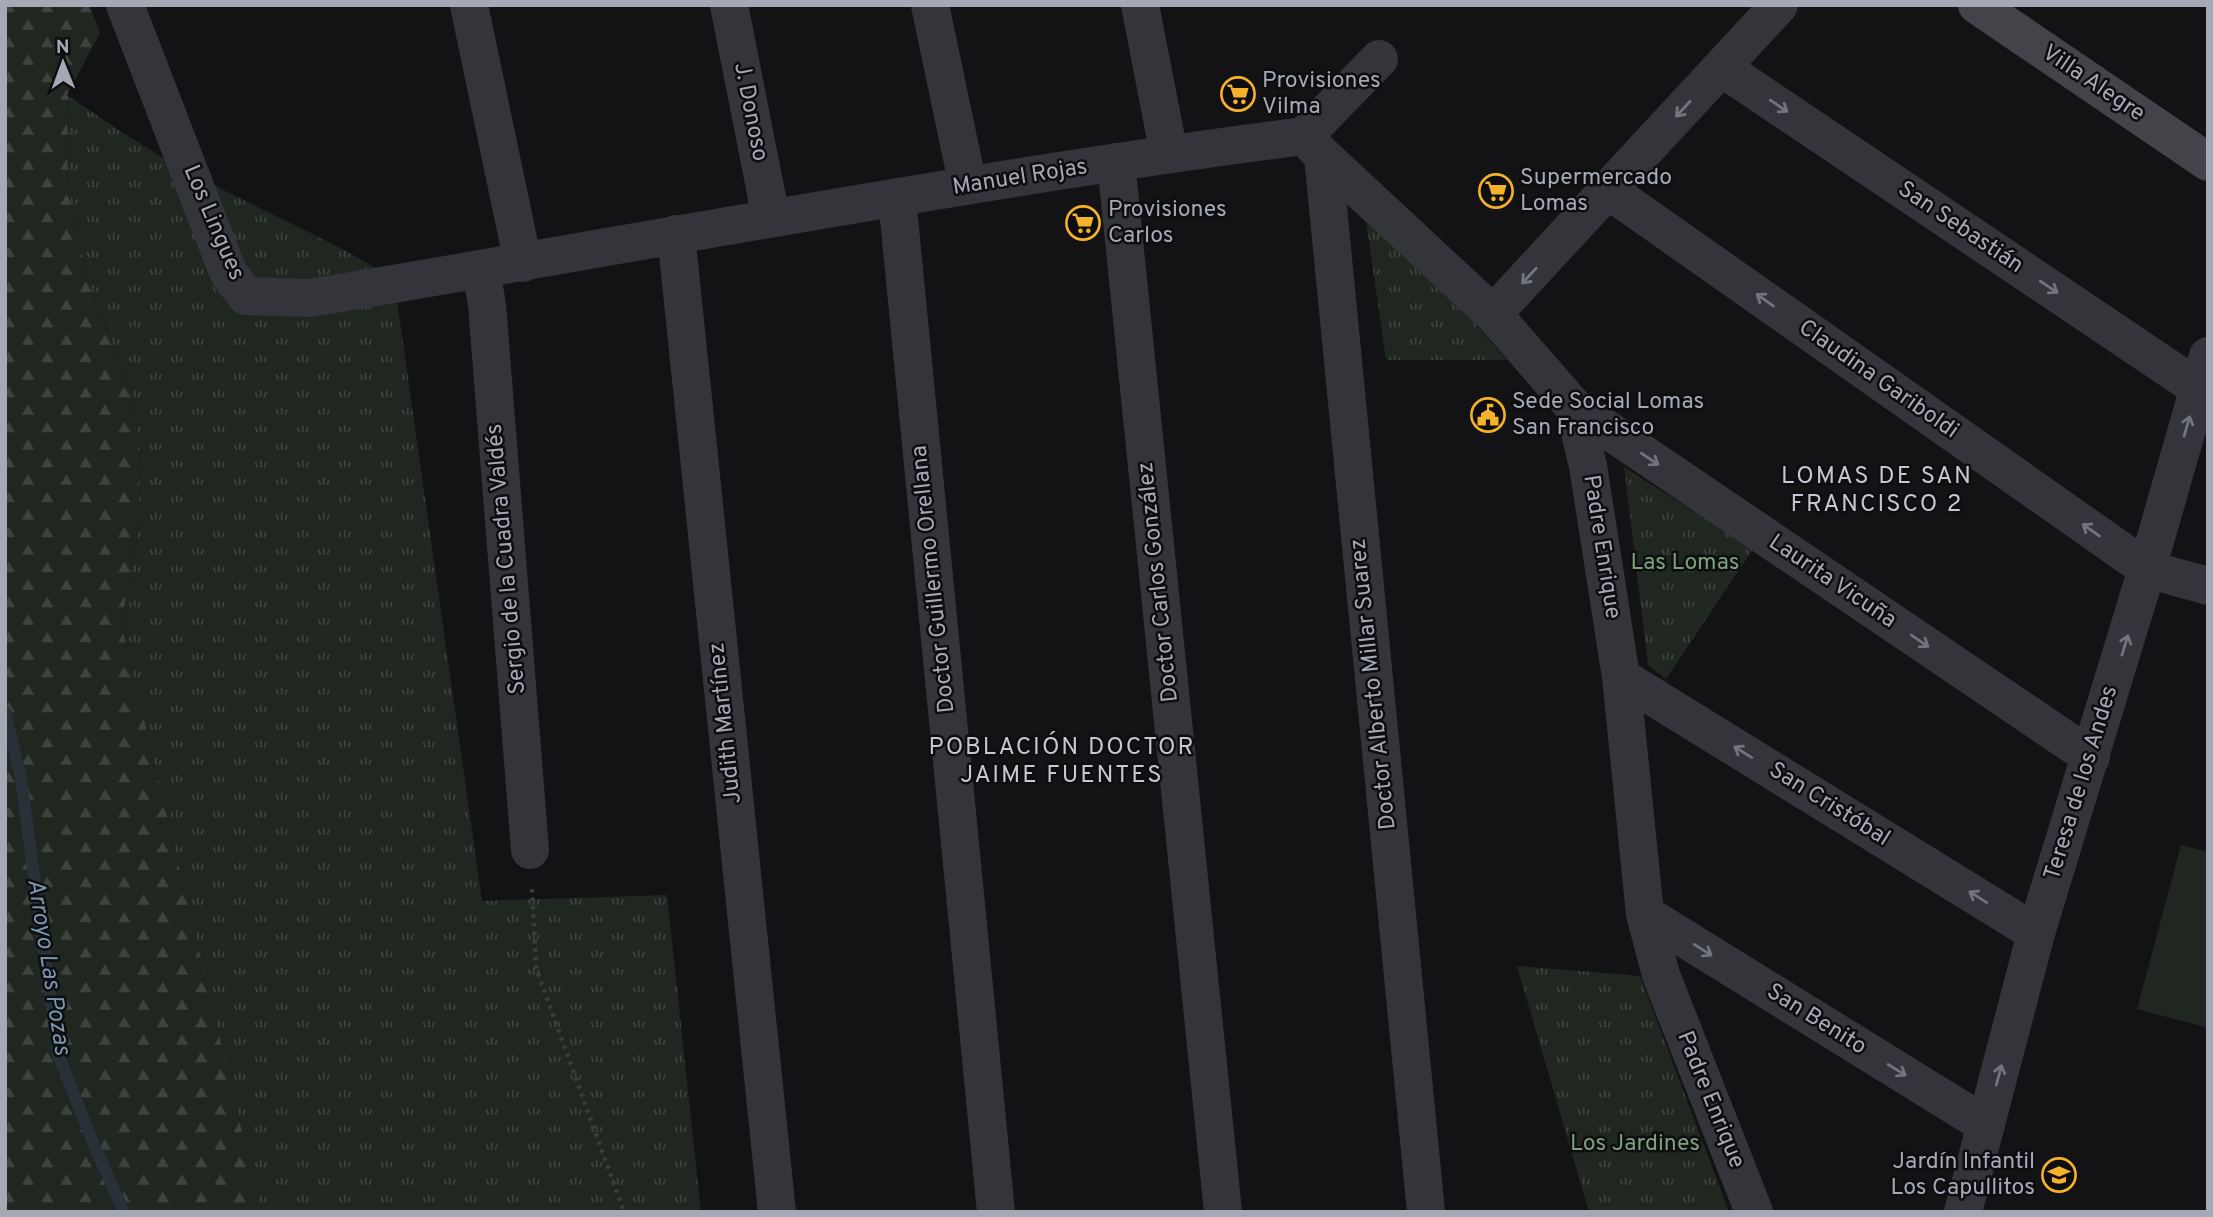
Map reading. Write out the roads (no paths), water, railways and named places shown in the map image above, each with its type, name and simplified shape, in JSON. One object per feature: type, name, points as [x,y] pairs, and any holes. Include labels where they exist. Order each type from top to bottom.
[{"type":"main road","name":"Villa Alegre","points":[[1977,5],[2208,162]]},
{"type":"street","name":"Los Lingues","points":[[125,5],[229,272],[246,296],[310,298],[481,269]]},
{"type":"street","points":[[469,5],[523,263]]},
{"type":"street","name":"J. Donoso","points":[[729,5],[771,218]]},
{"type":"street","points":[[930,5],[968,186]]},
{"type":"street","points":[[1140,5],[1169,154]]},
{"type":"street","points":[[1379,59],[1313,146],[1493,314],[1779,5]]},
{"type":"street","name":"San Sebastián","points":[[1722,68],[2203,372]]},
{"type":"street","name":"Manuel Rojas","points":[[481,269],[771,218],[1169,154],[1313,146]]},
{"type":"street","name":"Doctor Alberto Millar Suarez","points":[[1313,146],[1426,1212]]},
{"type":"street","name":"Doctor Carlos González","points":[[1116,162],[1223,1212]]},
{"type":"street","name":"Claudina Gariboldi","points":[[1608,190],[2147,569],[2208,586]]},
{"type":"street","name":"Doctor Guillermo Orellana","points":[[897,198],[996,1212]]},
{"type":"street","name":"Judith Martínez","points":[[676,234],[777,1212]]},
{"type":"street","name":"Sergio de la Cuadra Valdés","points":[[481,269],[489,332],[530,850]]},
{"type":"street","name":"Padre Enrique","points":[[1493,314],[1574,407],[1588,467],[1621,677],[1646,914],[1661,975],[1754,1212]]},
{"type":"street","name":"Teresa de los Andes","points":[[1963,1212],[2036,933],[2147,569],[2203,372]]},
{"type":"street","name":"Laurita Vicuña","points":[[1574,407],[2091,757]]},
{"type":"street","name":"San Cristóbal","points":[[1621,677],[2036,933]]},
{"type":"street","name":"San Benito","points":[[1646,914],[1986,1125]]},
{"type":"waterway","name":"Arroyo Las Pozas","points":[[5,712],[21,779],[58,1054],[124,1212]]},
{"type":"place","name":"Provisiones Vilma","points":[[1238,94]]},
{"type":"place","name":"Supermercado Lomas","points":[[1496,191]]},
{"type":"place","name":"Provisiones Carlos","points":[[1083,223]]},
{"type":"place","name":"Sede Social Lomas San Francisco","points":[[1488,415]]},
{"type":"place","name":"Jardín Infantil Los Capullitos","points":[[2059,1175]]},
{"type":"district","name":"LOMAS DE SAN FRANCISCO 2","points":[[1877,491]]},
{"type":"district","name":"POBLACIÓN DOCTOR JAIME FUENTES","points":[[1062,762]]},
{"type":"park label","name":"Las Lomas","points":[[1685,563]]},
{"type":"park label","name":"Los Jardines","points":[[1635,1144]]}]
